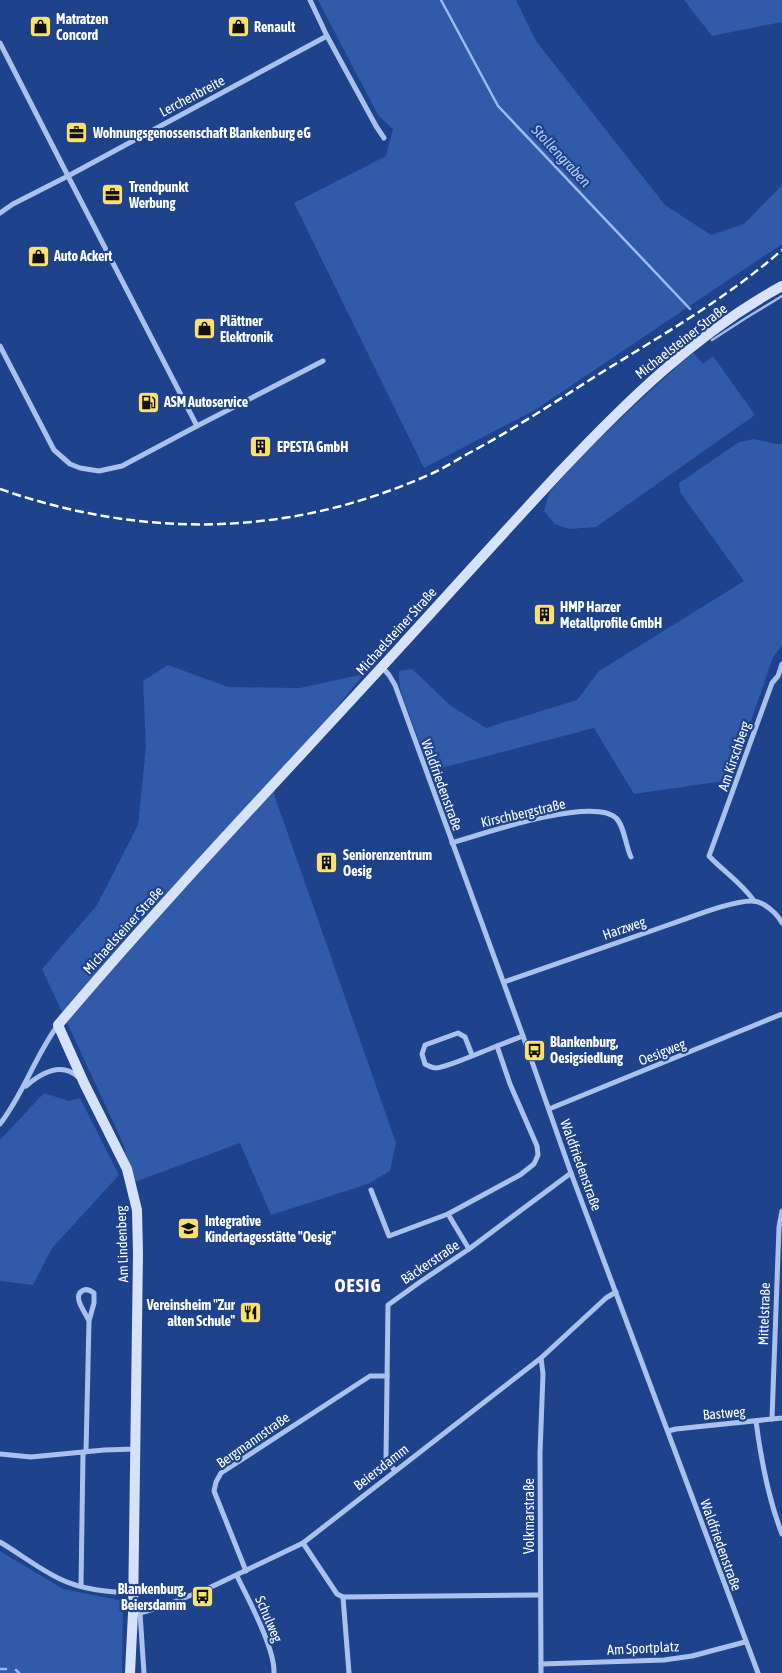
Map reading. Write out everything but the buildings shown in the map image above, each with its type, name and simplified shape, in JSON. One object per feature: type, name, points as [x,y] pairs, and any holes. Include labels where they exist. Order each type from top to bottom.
[{"type":"street","points":[[310,0],[327,36],[384,138]]},
{"type":"street","name":"Lerchenbreite","points":[[0,213],[13,204],[327,36]]},
{"type":"street","points":[[0,43],[198,426]]},
{"type":"street","name":"Michaelsteiner Straße","points":[[58,1025],[182,885],[524,510],[618,412],[664,370],[706,336],[782,286]]},
{"type":"street","points":[[0,346],[54,450],[70,464],[80,468],[99,471],[122,466],[323,361]]},
{"type":"street","name":"Am Kirschberg","points":[[754,901],[746,888],[722,871],[709,856],[772,683],[778,676],[782,664]]},
{"type":"street","name":"Waldfriedenstraße","points":[[382,666],[390,675],[395,686],[504,982],[571,1173],[758,1673]]},
{"type":"street","name":"Kirschbergstraße","points":[[452,843],[517,823],[558,814],[588,811],[615,816],[619,822],[631,857]]},
{"type":"street","points":[[754,901],[774,913],[782,923]]},
{"type":"street","name":"Harzweg","points":[[504,982],[706,912],[742,902],[754,901]]},
{"type":"street","name":"Oesigweg","points":[[549,1109],[782,1014]]},
{"type":"street","points":[[0,1124],[23,1087],[47,1039],[58,1025]]},
{"type":"street","name":"Am Lindenberg","points":[[58,1025],[84,1083],[122,1157],[131,1182],[137,1210],[133,1596],[137,1613],[130,1673]]},
{"type":"street","points":[[472,1055],[466,1037],[458,1033],[425,1045],[422,1054],[425,1064],[434,1068],[441,1067],[523,1036]]},
{"type":"street","points":[[371,1190],[389,1236],[448,1214],[520,1175],[534,1164],[538,1155],[538,1146],[510,1084],[497,1046]]},
{"type":"street","points":[[23,1087],[39,1075],[50,1070],[68,1071],[84,1083]]},
{"type":"street","name":"Bäckerstraße","points":[[395,1470],[386,1458],[388,1305],[470,1249],[571,1173]]},
{"type":"street","name":"Mittelstraße","points":[[772,1419],[779,1227],[782,1210]]},
{"type":"street","points":[[448,1214],[470,1249]]},
{"type":"street","points":[[81,1586],[89,1321],[94,1298],[94,1293],[84,1290],[77,1296],[89,1321]]},
{"type":"street","name":"Beiersdamm","points":[[137,1613],[164,1606],[237,1576],[303,1543],[542,1358],[606,1298],[616,1292]]},
{"type":"street","name":"Volkmarstraße","points":[[541,1673],[540,1454],[542,1358]]},
{"type":"street","name":"Bergmannstraße","points":[[246,1571],[214,1492],[216,1482],[221,1473],[370,1376],[387,1376]]},
{"type":"street","name":"Bastweg","points":[[668,1431],[782,1418]]},
{"type":"street","points":[[756,1421],[772,1510],[782,1534]]},
{"type":"street","points":[[0,1454],[31,1457],[135,1449]]},
{"type":"street","points":[[0,1542],[13,1552],[62,1580],[101,1591],[133,1596]]},
{"type":"street","points":[[303,1543],[337,1594],[342,1597],[540,1595]]},
{"type":"street","name":"Schulweg","points":[[237,1576],[257,1618],[274,1663],[274,1673]]},
{"type":"street","points":[[342,1597],[349,1673]]},
{"type":"street","points":[[137,1613],[144,1673]]},
{"type":"street","name":"Am Sportplatz","points":[[541,1664],[664,1660],[692,1656],[745,1642]]},
{"type":"shaded area","points":[[318,0],[516,0],[536,41],[665,205],[711,235],[744,224],[782,185],[782,244],[535,410],[424,468],[294,203],[386,156],[393,129],[378,115]]},
{"type":"shaded area","points":[[684,0],[782,0],[782,22],[712,36]]},
{"type":"shaded area","points":[[693,352],[703,364],[713,356],[755,415],[596,527],[569,529],[555,524],[544,511],[549,493],[581,456]]},
{"type":"shaded area","points":[[754,439],[782,444],[782,645],[773,657],[731,780],[634,794],[594,728],[430,771],[401,692],[399,671],[412,669],[450,705],[486,728],[577,700],[599,671],[744,581],[680,492],[679,483],[739,442]]},
{"type":"shaded area","points":[[168,665],[228,687],[300,688],[364,674],[277,781],[274,794],[396,1143],[390,1171],[368,1184],[271,1215],[240,1143],[135,1182],[122,1141],[42,969],[97,905],[138,825],[146,746],[143,681]]},
{"type":"shaded area","points":[[44,1093],[69,1101],[80,1098],[119,1175],[52,1248],[33,1285],[0,1281],[0,1140]]},
{"type":"shaded area","points":[[0,1551],[63,1589],[123,1601],[122,1673],[0,1673]]},
{"type":"waterway","name":"Stollengraben","points":[[441,0],[498,106],[690,309]]},
{"type":"waterway","name":"Stollengraben","points":[[712,340],[782,296]]},
{"type":"waterway","name":"Stollengraben","points":[[699,320],[703,326]]},
{"type":"waterway","points":[[0,1669],[6,1669]]},
{"type":"waterway","points":[[16,1670],[19,1673]]},
{"type":"railway","points":[[0,489],[55,506],[109,517],[164,523],[218,524],[273,520],[326,510],[380,494],[438,471],[519,425],[715,301],[761,268],[782,250]]},
{"type":"place","name":"Matratzen Concord","points":[[40,27]]},
{"type":"place","name":"Renault","points":[[238,27]]},
{"type":"place","name":"Wohnungsgenossenschaft Blankenburg eG","points":[[77,133]]},
{"type":"place","name":"Trendpunkt Werbung","points":[[113,195]]},
{"type":"place","name":"Auto Ackert","points":[[38,256]]},
{"type":"place","name":"Plättner Elektronik","points":[[204,329]]},
{"type":"place","name":"ASM Autoservice","points":[[148,402]]},
{"type":"place","name":"EPESTA GmbH","points":[[261,447]]},
{"type":"place","name":"HMP Harzer Metallprofile GmbH","points":[[544,615]]},
{"type":"place","name":"Seniorenzentrum Oesig","points":[[327,863]]},
{"type":"place","name":"Blankenburg, Oesigsiedlung","points":[[534,1050]]},
{"type":"place","name":"Integrative Kindertagesstätte \"Oesig\"","points":[[189,1229]]},
{"type":"place","name":"Vereinsheim \"Zur alten Schule\"","points":[[251,1313]]},
{"type":"place","name":"Blankenburg, Beiersdamm","points":[[202,1597]]},
{"type":"district","name":"OESIG","points":[[358,1285]]}]
